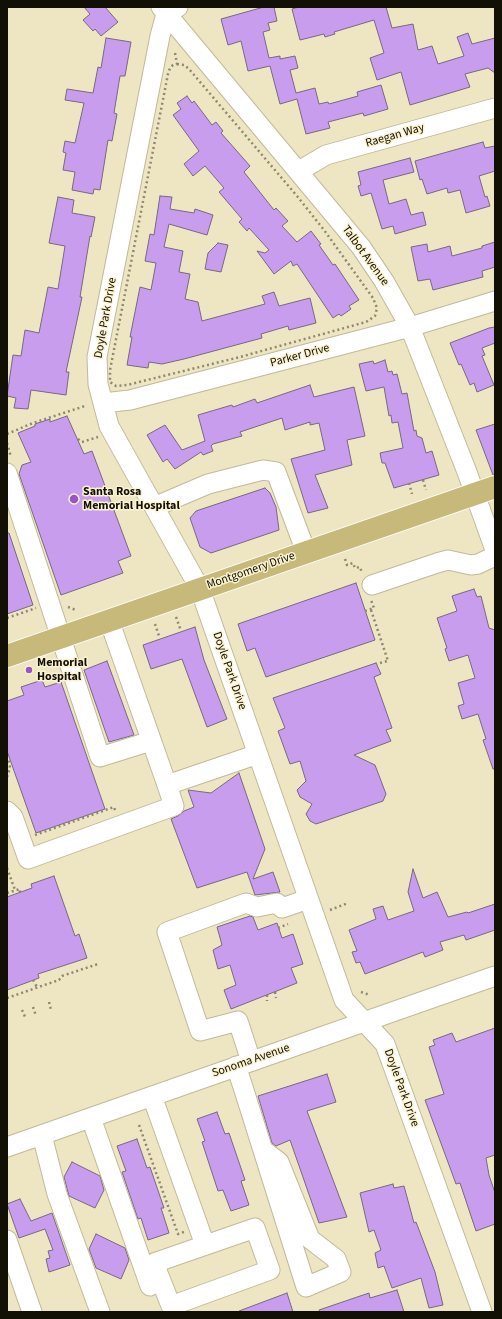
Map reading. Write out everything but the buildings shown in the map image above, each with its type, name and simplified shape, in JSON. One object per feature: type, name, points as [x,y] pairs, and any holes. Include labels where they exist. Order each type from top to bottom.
[{"type":"main road","name":"Montgomery Drive","points":[[7,656],[485,491]]},
{"type":"street","name":"Talbot Avenue","points":[[168,9],[361,247],[384,280],[410,327],[485,491],[495,550]]},
{"type":"street","name":"Doyle Park Drive","points":[[168,9],[160,36],[97,357],[98,384],[94,405],[109,426],[200,589],[344,1000],[385,1044],[482,1312]]},
{"type":"street","name":"Raegan Way","points":[[299,171],[326,155],[495,108]]},
{"type":"street","name":"Parker Drive","points":[[94,405],[130,400],[410,327],[495,301]]},
{"type":"street","points":[[9,465],[100,757],[151,742]]},
{"type":"street","points":[[154,507],[208,484],[263,470],[276,472],[306,552]]},
{"type":"street","points":[[372,585],[448,560],[471,565],[478,564],[495,556]]},
{"type":"street","points":[[7,811],[13,817],[28,859],[174,806],[109,620]]},
{"type":"street","points":[[167,785],[258,754]]},
{"type":"street","points":[[263,1150],[279,1162],[310,1239],[336,1259],[341,1272],[306,1287],[263,1150],[244,1063],[238,1021],[200,1031],[167,932],[246,903],[256,907],[277,903],[282,908],[308,900]]},
{"type":"street","name":"Sonoma Avenue","points":[[7,1147],[495,976]]},
{"type":"street","points":[[152,1096],[205,1245]]},
{"type":"street","points":[[90,1118],[159,1312]]},
{"type":"street","points":[[42,1135],[57,1194],[100,1312]]},
{"type":"street","points":[[255,1228],[270,1270],[171,1306],[154,1263],[205,1245],[255,1228]]},
{"type":"street","points":[[7,1240],[32,1312]]},
{"type":"path","points":[[174,53],[177,64]]},
{"type":"path","points":[[177,64],[184,65],[189,69],[297,196],[324,230],[373,298],[378,308],[375,316],[366,322],[240,357],[128,385],[116,386],[110,382],[110,370],[168,74],[173,65],[177,64]]},
{"type":"path","points":[[7,434],[33,423],[94,405]]},
{"type":"path","points":[[78,439],[82,442],[99,437]]},
{"type":"path","points":[[7,443],[9,465]]},
{"type":"path","points":[[423,480],[426,490]]},
{"type":"path","points":[[410,483],[412,494]]},
{"type":"path","points":[[7,618],[38,607]]},
{"type":"path","points":[[370,610],[388,661],[376,664]]},
{"type":"path","points":[[176,617],[181,631]]},
{"type":"path","points":[[155,624],[159,636]]},
{"type":"path","points":[[7,777],[10,768],[9,760]]},
{"type":"path","points":[[29,837],[114,807],[117,816]]},
{"type":"path","points":[[7,868],[15,890]]},
{"type":"path","points":[[7,893],[20,889],[20,892]]},
{"type":"path","points":[[327,911],[348,903]]},
{"type":"path","points":[[7,998],[58,980],[62,976],[98,964]]},
{"type":"path","points":[[33,980],[36,987]]},
{"type":"path","points":[[359,991],[363,994],[370,995]]},
{"type":"path","points":[[275,992],[276,998]]},
{"type":"path","points":[[267,995],[267,1001]]},
{"type":"path","points":[[49,1002],[51,1010]]},
{"type":"path","points":[[33,1007],[36,1016]]},
{"type":"path","points":[[22,1010],[26,1019]]},
{"type":"path","points":[[139,1125],[178,1234],[185,1232]]},
{"type":"place","name":"Santa Rosa Memorial Hospital","points":[[74,499]]},
{"type":"place","name":"Memorial Hospital","points":[[29,670]]}]
